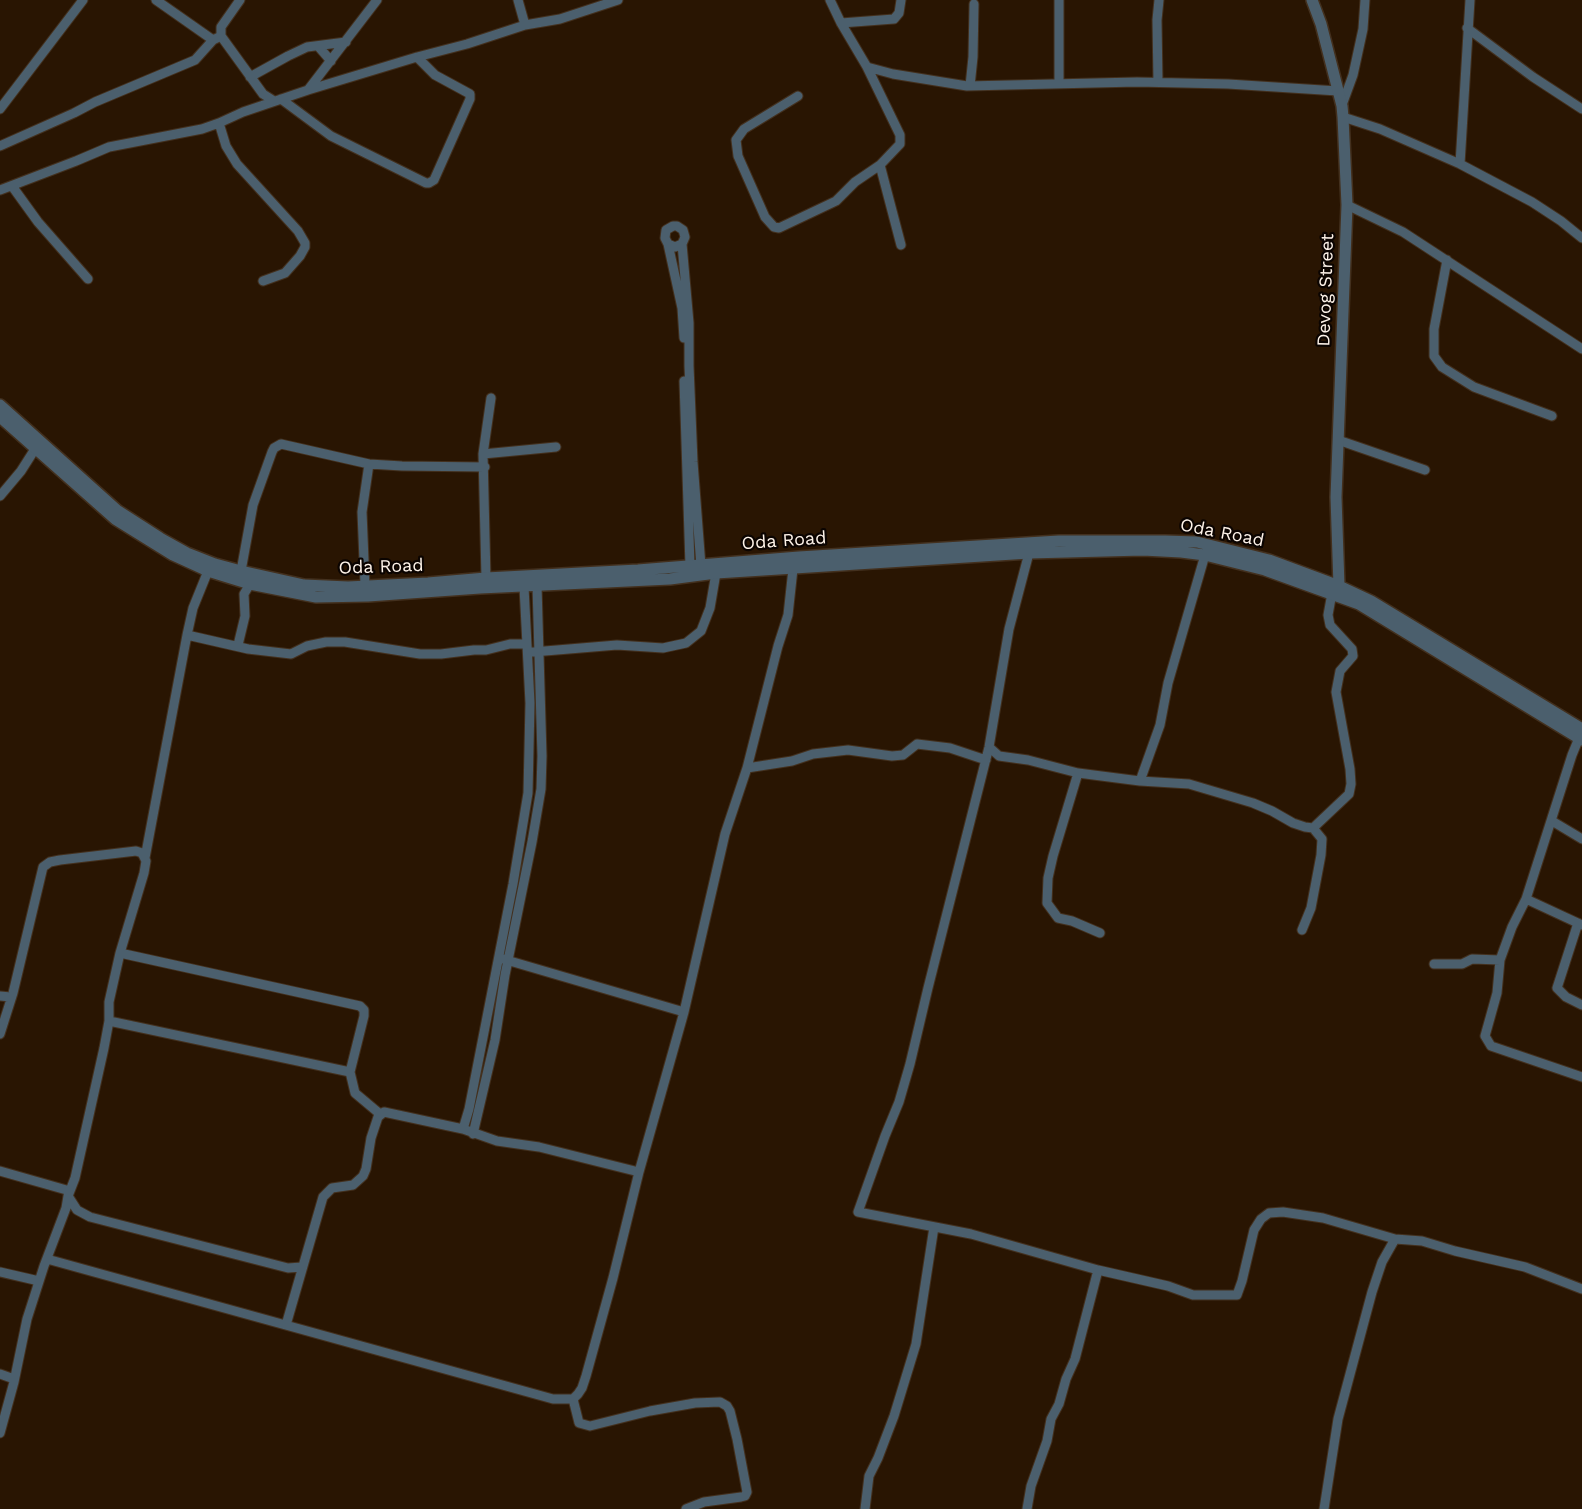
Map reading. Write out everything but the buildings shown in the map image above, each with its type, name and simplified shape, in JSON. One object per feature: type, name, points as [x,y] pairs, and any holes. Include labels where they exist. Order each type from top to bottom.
[{"type":"street","points":[[0,109],[83,0]]},
{"type":"street","points":[[156,0],[217,38],[263,94],[278,100],[331,136],[426,183],[430,183],[434,180],[470,99],[470,94],[435,75],[417,57]]},
{"type":"street","points":[[0,146],[74,114],[95,102],[195,60],[217,38],[221,27],[240,0]]},
{"type":"street","points":[[308,90],[377,0]]},
{"type":"street","points":[[518,0],[525,25]]},
{"type":"street","points":[[0,190],[109,147],[202,129],[256,107],[308,90],[467,44],[525,25],[560,18],[618,0]]},
{"type":"street","points":[[798,96],[744,129],[736,140],[738,156],[765,217],[771,225],[779,228],[836,201],[855,182],[880,165],[900,144],[900,134],[867,67],[830,0]]},
{"type":"street","points":[[841,23],[894,19],[899,13],[901,0]]},
{"type":"street","points":[[1059,0],[1059,84]]},
{"type":"street","points":[[1158,82],[1157,20],[1159,0]]},
{"type":"street","name":"Devog Street","points":[[1312,0],[1321,24],[1342,111],[1347,205],[1336,497],[1335,589]]},
{"type":"street","points":[[1365,0],[1362,30],[1353,75],[1342,111],[1460,164],[1532,202],[1582,238]]},
{"type":"street","points":[[1460,164],[1470,0]]},
{"type":"street","points":[[970,86],[973,57],[974,4]]},
{"type":"street","points":[[1468,28],[1533,77],[1582,109]]},
{"type":"street","points":[[250,77],[307,48],[346,42]]},
{"type":"street","points":[[318,46],[331,61]]},
{"type":"street","points":[[867,67],[949,84],[970,86],[1158,82],[1338,91]]},
{"type":"street","points":[[256,107],[263,94]]},
{"type":"street","points":[[220,123],[226,146],[237,164],[298,231],[305,243],[300,256],[285,273],[263,281]]},
{"type":"street","points":[[880,165],[902,245]]},
{"type":"street","points":[[12,186],[38,222],[88,279]]},
{"type":"street","points":[[1347,205],[1403,232],[1582,349]]},
{"type":"street","points":[[686,348],[689,312],[682,244],[686,237],[680,228],[673,226],[666,230],[665,238],[668,244],[683,318],[686,348],[695,566]]},
{"type":"street","points":[[668,244],[675,247],[682,244]]},
{"type":"street","points":[[1447,260],[1434,329],[1434,356],[1442,367],[1474,387],[1552,416]]},
{"type":"street","points":[[486,578],[484,454],[491,398]]},
{"type":"street","name":"Oda Road","points":[[0,405],[118,511],[187,553],[241,571],[304,586],[348,587],[428,584],[486,578],[638,576],[670,579],[716,573],[1029,553],[1144,550],[1205,555],[1335,589]]},
{"type":"street","name":"Oda Road","points":[[0,417],[115,520],[173,555],[208,571],[250,584],[316,597],[368,596],[537,586],[638,576],[695,566],[799,557],[1059,541],[1197,542],[1269,560],[1335,589],[1581,735]]},
{"type":"street","points":[[1338,440],[1425,470]]},
{"type":"street","points":[[241,571],[253,505],[274,448],[281,444],[369,464],[485,467]]},
{"type":"street","points":[[484,454],[556,447]]},
{"type":"street","points":[[0,496],[21,471],[35,448]]},
{"type":"street","points":[[365,585],[362,512],[369,464]]},
{"type":"street","points":[[1029,553],[1009,630],[986,760],[910,1064],[899,1102],[858,1212],[971,1234],[1098,1270],[1168,1286],[1193,1295],[1237,1295],[1254,1230],[1261,1219],[1269,1213],[1283,1212],[1323,1218],[1395,1239],[1422,1241],[1455,1251],[1525,1267],[1582,1289]]},
{"type":"street","points":[[1140,781],[1160,725],[1168,683],[1205,555]]},
{"type":"street","points":[[47,1259],[553,1399],[572,1399],[582,1388],[586,1376],[639,1172],[684,1012],[725,834],[747,768],[778,646],[788,615],[793,569]]},
{"type":"street","points":[[0,1433],[27,1319],[66,1208],[82,1150],[110,1021],[109,1002],[120,953],[144,873],[145,858],[187,635],[193,608],[208,571]]},
{"type":"street","points":[[187,635],[248,649],[291,654],[307,646],[326,642],[345,642],[420,654],[486,650],[510,644],[538,652],[617,645],[663,648],[686,643],[701,631],[710,608],[716,573]]},
{"type":"street","points":[[238,646],[245,614],[244,594],[250,584]]},
{"type":"street","points":[[473,1134],[495,1040],[508,960],[539,802],[542,756],[537,586]]},
{"type":"street","points":[[463,1129],[469,1109],[513,884],[527,800],[530,704],[524,587]]},
{"type":"street","points":[[1313,828],[1349,794],[1350,784],[1350,769],[1336,692],[1340,671],[1353,656],[1352,649],[1330,625],[1328,615],[1335,589]]},
{"type":"street","points":[[1581,735],[1572,756],[1526,899],[1512,927],[1500,960],[1497,992],[1485,1036],[1491,1046],[1582,1076]]},
{"type":"street","points":[[747,768],[792,761],[813,754],[848,750],[892,756],[902,755],[917,744],[950,748],[986,760]]},
{"type":"street","points":[[989,746],[999,756],[1028,760],[1078,772],[1140,781],[1189,784],[1253,803],[1293,823],[1313,828],[1322,839],[1321,854],[1311,908],[1302,930]]},
{"type":"street","points":[[1078,772],[1052,856],[1048,878],[1048,903],[1058,918],[1100,933]]},
{"type":"street","points":[[527,800],[539,802]]},
{"type":"street","points":[[1552,822],[1582,838]]},
{"type":"street","points":[[0,1034],[43,867],[50,862],[60,860],[136,851],[142,853],[145,858]]},
{"type":"street","points":[[1526,899],[1580,924],[1557,988],[1566,998],[1582,1005]]},
{"type":"street","points":[[120,953],[360,1006],[364,1010],[364,1016],[350,1072],[355,1093],[380,1114]]},
{"type":"street","points":[[498,958],[684,1012]]},
{"type":"street","points":[[1434,964],[1462,964],[1472,958],[1500,960]]},
{"type":"street","points":[[0,996],[11,997]]},
{"type":"street","points":[[110,1021],[350,1072]]},
{"type":"street","points":[[380,1114],[388,1112],[463,1129],[497,1142],[538,1147],[639,1172]]},
{"type":"street","points":[[286,1325],[322,1197],[332,1188],[353,1185],[366,1172],[371,1138],[380,1114]]},
{"type":"street","points":[[0,1171],[69,1194],[77,1210],[90,1217],[288,1268],[302,1267]]},
{"type":"street","points":[[865,1509],[870,1476],[894,1416],[916,1344],[934,1226]]},
{"type":"street","points":[[1324,1509],[1338,1419],[1372,1292],[1382,1262],[1395,1239]]},
{"type":"street","points":[[1027,1509],[1031,1486],[1047,1441],[1051,1419],[1059,1404],[1066,1379],[1075,1359],[1098,1270]]},
{"type":"street","points":[[0,1272],[39,1281]]},
{"type":"street","points":[[0,1374],[14,1379]]},
{"type":"street","points":[[572,1399],[579,1423],[590,1426],[650,1411],[695,1403],[720,1402],[727,1406],[737,1439],[747,1492],[745,1496],[704,1502],[686,1509]]}]
